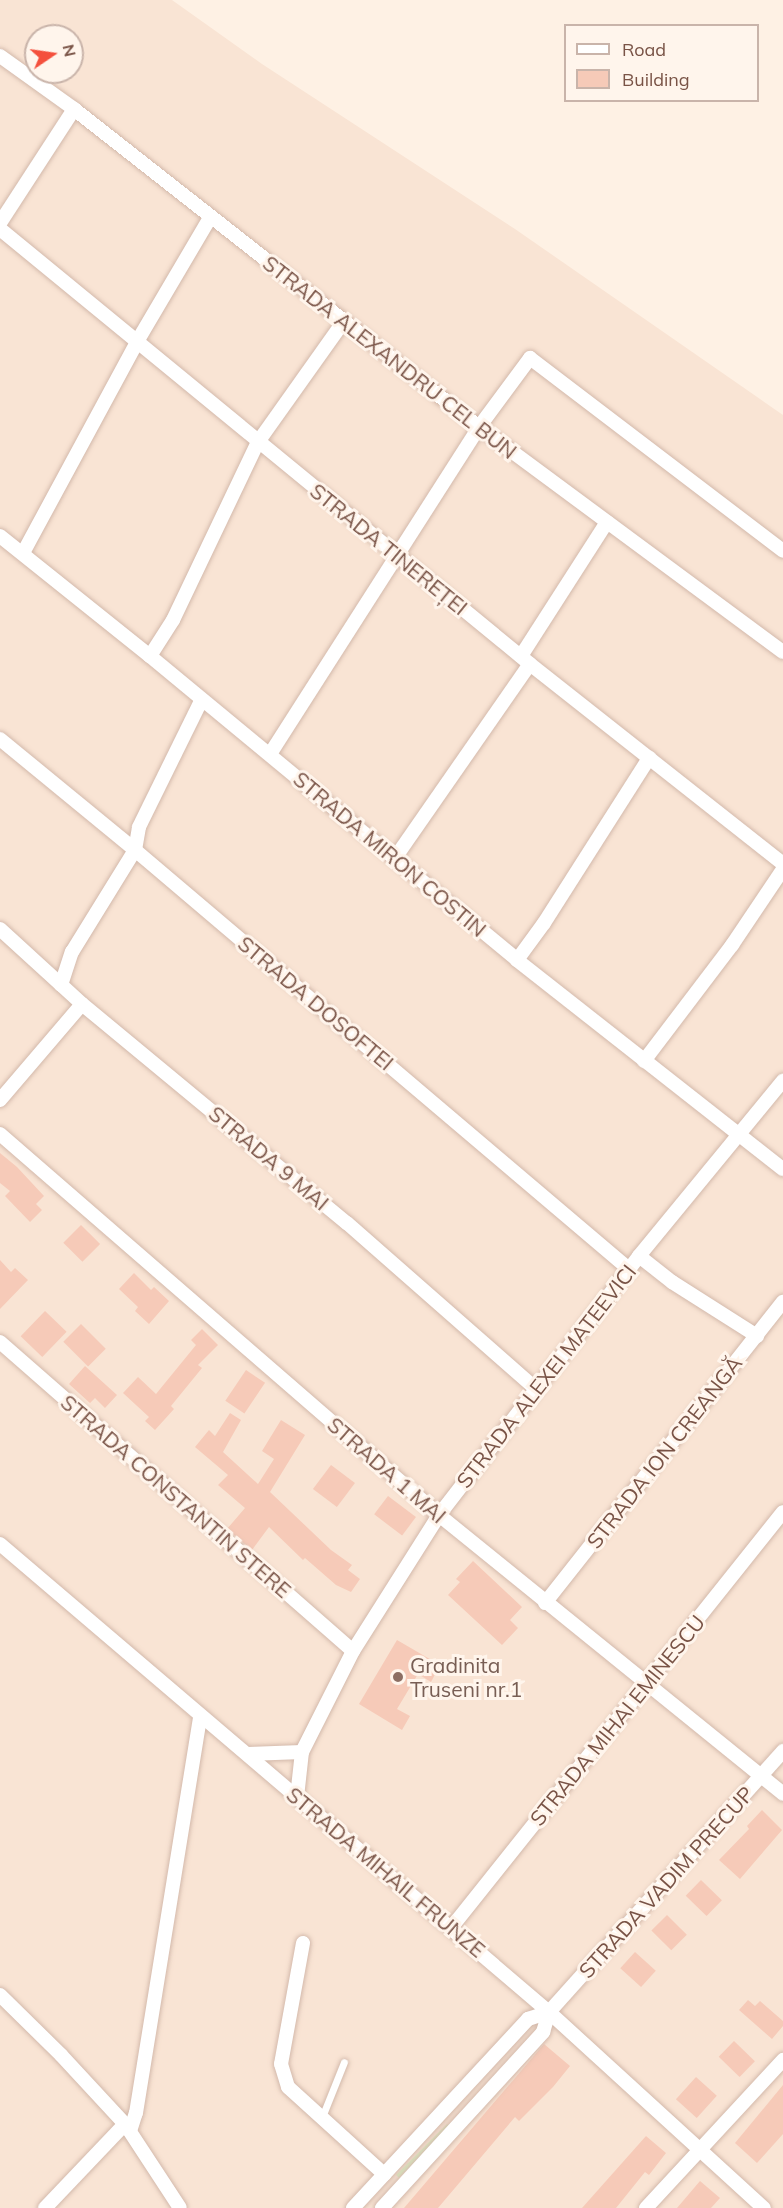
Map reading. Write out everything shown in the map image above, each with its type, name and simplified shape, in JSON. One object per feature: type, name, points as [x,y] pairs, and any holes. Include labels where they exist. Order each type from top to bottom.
[{"type":"street","name":"STRADA ALEXANDRU CEL BUN","points":[[0,56],[74,109],[479,427],[783,652]]},
{"type":"street","points":[[0,223],[74,109]]},
{"type":"street","points":[[23,553],[138,340],[210,218]]},
{"type":"street","name":"STRADA TINEREȚEI","points":[[0,229],[525,660],[783,864]]},
{"type":"street","points":[[150,656],[178,609],[258,442],[344,321]]},
{"type":"street","points":[[270,754],[479,427],[530,358],[783,551]]},
{"type":"street","points":[[395,858],[525,660],[607,522]]},
{"type":"street","name":"STRADA MIRON COSTIN","points":[[0,536],[150,656],[201,701],[270,754],[517,960],[783,1169]]},
{"type":"street","points":[[62,985],[72,952],[135,850],[139,827],[201,701]]},
{"type":"street","name":"STRADA DOSOFTEI","points":[[0,739],[135,850],[630,1270]]},
{"type":"street","points":[[517,960],[544,923],[649,758]]},
{"type":"street","points":[[644,1061],[732,945],[783,869]]},
{"type":"street","name":"STRADA 9 MAI","points":[[0,929],[82,1004],[347,1223],[536,1389]]},
{"type":"street","points":[[0,1100],[82,1004]]},
{"type":"street","name":"STRADA ALEXEI MATEEVICI","points":[[297,1797],[302,1752],[353,1651],[439,1515],[639,1256],[783,1081]]},
{"type":"street","name":"STRADA 1 MAI","points":[[0,1134],[439,1515],[783,1794]]},
{"type":"street","points":[[639,1256],[672,1281],[757,1336]]},
{"type":"street","name":"STRADA ION CREANGĂ","points":[[545,1603],[783,1302]]},
{"type":"street","name":"STRADA CONSTANTIN STERE","points":[[0,1342],[353,1651]]},
{"type":"street","name":"STRADA MIHAI EMINESCU","points":[[451,1928],[783,1512]]},
{"type":"street","name":"STRADA MIHAIL FRUNZE","points":[[0,1544],[200,1717],[248,1754],[549,2012],[764,2208]]},
{"type":"street","points":[[45,2208],[128,2127],[136,2113],[200,1717]]},
{"type":"street","points":[[248,1754],[302,1752]]},
{"type":"street","name":"STRADA VADIM PRECUP","points":[[382,2208],[543,2032],[549,2012],[783,1752]]},
{"type":"street","points":[[303,1943],[281,2064],[288,2087],[384,2174]]},
{"type":"street","points":[[0,1995],[61,2055],[128,2127],[180,2208]]},
{"type":"street","name":"STRADA VADIM PRECUP","points":[[353,2208],[528,2019],[549,2012]]},
{"type":"street","points":[[646,2208],[783,2060]]},
{"type":"lane","points":[[322,2117],[344,2062]]},
{"type":"shaded area","points":[[0,0],[172,0],[262,64],[515,229],[783,415],[783,2208],[0,2208]]},
{"type":"green space","points":[[447,2124],[450,2127],[399,2178],[396,2175]]},
{"type":"building","points":[[0,1153],[17,1167],[44,1196],[36,1204],[42,1210],[30,1222],[5,1196],[10,1191],[0,1183]]},
{"type":"building","points":[[81,1225],[100,1244],[82,1262],[63,1243]]},
{"type":"building","points":[[0,1260],[11,1272],[15,1268],[28,1280],[0,1309]]},
{"type":"building","points":[[134,1273],[151,1290],[154,1287],[169,1301],[149,1324],[135,1311],[138,1307],[119,1289]]},
{"type":"building","points":[[45,1311],[67,1332],[42,1357],[21,1336]]},
{"type":"building","points":[[81,1324],[106,1349],[88,1366],[63,1342]]},
{"type":"building","points":[[202,1329],[218,1345],[198,1365],[202,1368],[171,1406],[174,1409],[155,1430],[145,1421],[149,1417],[123,1393],[138,1377],[156,1394],[196,1345],[191,1340]]},
{"type":"building","points":[[85,1366],[117,1395],[105,1408],[95,1398],[90,1403],[69,1384]]},
{"type":"building","points":[[246,1370],[265,1383],[244,1414],[225,1401]]},
{"type":"building","points":[[230,1413],[241,1420],[223,1452],[258,1484],[274,1459],[262,1451],[281,1420],[305,1435],[270,1492],[331,1550],[352,1565],[348,1570],[360,1579],[351,1592],[336,1585],[305,1558],[303,1560],[269,1527],[252,1550],[227,1529],[245,1508],[218,1485],[228,1475],[195,1447],[209,1430],[215,1436]]},
{"type":"building","points":[[331,1465],[355,1483],[337,1507],[313,1489]]},
{"type":"building","points":[[388,1496],[416,1517],[402,1535],[374,1514]]},
{"type":"building","points":[[473,1561],[522,1607],[510,1620],[518,1628],[502,1645],[448,1595],[460,1582],[456,1579]]},
{"type":"building","points":[[397,1640],[440,1665],[431,1682],[418,1674],[397,1709],[410,1716],[402,1730],[359,1704]]},
{"type":"building","points":[[762,1810],[782,1830],[740,1879],[719,1860],[749,1829],[747,1826]]},
{"type":"building","points":[[701,1880],[722,1900],[707,1916],[686,1896]]},
{"type":"building","points":[[667,1915],[687,1935],[671,1950],[651,1931]]},
{"type":"building","points":[[635,1952],[656,1971],[641,1987],[620,1968]]},
{"type":"building","points":[[748,2000],[755,2006],[760,2001],[783,2021],[783,2026],[772,2039],[739,2010]]},
{"type":"building","points":[[734,2041],[755,2061],[740,2077],[719,2057]]},
{"type":"building","points":[[544,2044],[570,2066],[553,2087],[519,2121],[515,2117],[438,2208],[404,2208]]},
{"type":"building","points":[[696,2077],[717,2096],[697,2118],[676,2099]]},
{"type":"building","points":[[783,2085],[783,2134],[757,2163],[735,2143]]},
{"type":"building","points":[[646,2136],[666,2153],[649,2175],[645,2172],[616,2208],[582,2208]]},
{"type":"building","points":[[700,2181],[720,2198],[711,2208],[677,2208]]},
{"type":"place","name":"Gradinita Truseni nr.1","points":[[398,1677]]}]
